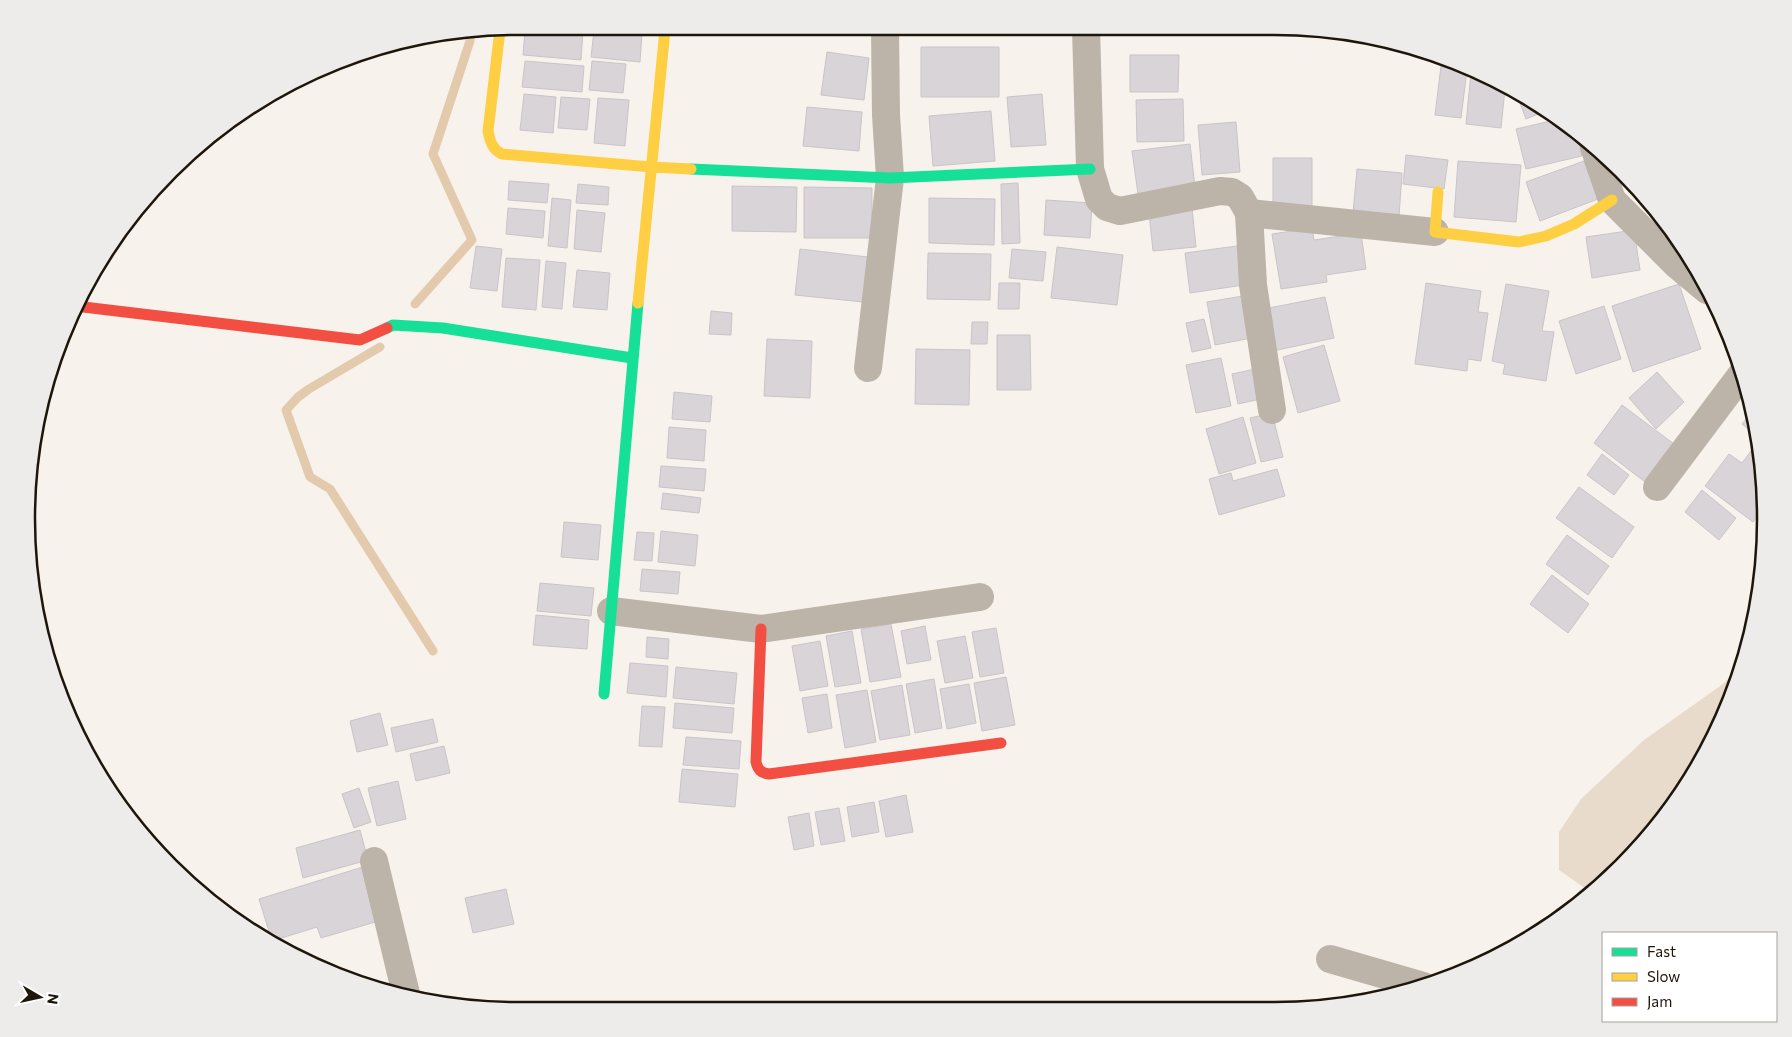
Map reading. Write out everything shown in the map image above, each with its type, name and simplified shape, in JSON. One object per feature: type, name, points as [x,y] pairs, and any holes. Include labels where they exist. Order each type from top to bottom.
[{"type":"street","points":[[604,694],[632,358],[665,35]]},
{"type":"street","points":[[868,368],[890,178],[886,116],[885,35]]},
{"type":"street","points":[[1086,35],[1090,169],[1099,199],[1107,208],[1120,211],[1220,191],[1232,192],[1240,196],[1249,213],[1252,285],[1272,410]]},
{"type":"street","points":[[499,36],[488,131],[490,144],[496,151],[502,154],[652,167],[890,178],[1090,169]]},
{"type":"street","points":[[1599,161],[1612,200],[1692,278]]},
{"type":"street","points":[[1435,232],[1438,192]]},
{"type":"street","points":[[1249,213],[1519,242],[1546,236],[1574,224],[1612,200]]},
{"type":"street","points":[[84,307],[360,340],[393,325],[443,328],[632,358]]},
{"type":"street","points":[[1657,487],[1737,381]]},
{"type":"street","points":[[611,611],[761,630],[980,597]]},
{"type":"street","points":[[761,630],[756,762],[758,769],[762,773],[769,774],[1002,743]]},
{"type":"street","points":[[374,861],[405,989]]},
{"type":"street","points":[[1330,959],[1410,982]]},
{"type":"shaded area","points":[[1730,677],[1720,704],[1692,760],[1676,787],[1637,837],[1585,888],[1559,870],[1559,832],[1581,799],[1644,740]]},
{"type":"building","points":[[525,35],[583,35],[581,60],[523,55]]},
{"type":"building","points":[[593,35],[642,35],[640,62],[591,57]]},
{"type":"building","points":[[921,47],[999,47],[999,97],[921,97]]},
{"type":"building","points":[[827,52],[869,58],[864,100],[821,95]]},
{"type":"building","points":[[1130,55],[1179,55],[1178,92],[1130,92]]},
{"type":"building","points":[[525,61],[584,66],[582,92],[522,87]]},
{"type":"building","points":[[592,61],[626,64],[623,93],[589,90]]},
{"type":"building","points":[[1441,66],[1466,75],[1461,118],[1435,115]]},
{"type":"building","points":[[1470,77],[1504,94],[1501,128],[1466,124]]},
{"type":"building","points":[[524,94],[556,97],[553,133],[520,130]]},
{"type":"building","points":[[1042,94],[1046,145],[1011,147],[1007,97]]},
{"type":"building","points":[[561,97],[590,99],[587,130],[558,128]]},
{"type":"building","points":[[598,98],[629,100],[625,146],[594,143]]},
{"type":"building","points":[[1183,99],[1184,141],[1137,142],[1136,100]]},
{"type":"building","points":[[1520,103],[1538,114],[1526,119]]},
{"type":"building","points":[[807,107],[862,112],[859,151],[803,146]]},
{"type":"building","points":[[991,111],[995,161],[933,166],[929,116]]},
{"type":"building","points":[[1549,121],[1580,145],[1582,156],[1526,169],[1516,129]]},
{"type":"building","points":[[1236,122],[1240,172],[1202,175],[1198,125]]},
{"type":"building","points":[[1190,144],[1195,187],[1138,194],[1132,151]]},
{"type":"building","points":[[1406,155],[1448,160],[1444,189],[1403,184]]},
{"type":"building","points":[[1273,158],[1312,158],[1312,207],[1273,207]]},
{"type":"building","points":[[1458,161],[1521,165],[1516,222],[1454,217]]},
{"type":"building","points":[[1584,161],[1598,199],[1540,221],[1526,182]]},
{"type":"building","points":[[1357,169],[1402,173],[1399,216],[1353,213]]},
{"type":"building","points":[[509,181],[549,184],[547,203],[508,200]]},
{"type":"building","points":[[1018,183],[1020,243],[1002,244],[1001,184]]},
{"type":"building","points":[[578,184],[609,187],[608,205],[576,203]]},
{"type":"building","points":[[732,186],[797,187],[796,232],[732,231]]},
{"type":"building","points":[[804,187],[872,188],[872,238],[804,238]]},
{"type":"building","points":[[552,198],[571,200],[567,248],[548,246]]},
{"type":"building","points":[[929,198],[995,199],[994,245],[929,243]]},
{"type":"building","points":[[1046,200],[1092,203],[1090,238],[1044,235]]},
{"type":"building","points":[[508,208],[545,211],[543,238],[506,234]]},
{"type":"building","points":[[1192,208],[1196,247],[1153,251],[1149,213]]},
{"type":"building","points":[[577,210],[605,213],[601,252],[574,249]]},
{"type":"building","points":[[1312,228],[1314,240],[1361,233],[1366,269],[1326,275],[1327,282],[1281,289],[1272,234]]},
{"type":"building","points":[[1634,230],[1640,270],[1592,278],[1586,237]]},
{"type":"building","points":[[1244,245],[1250,284],[1190,293],[1185,253]]},
{"type":"building","points":[[476,246],[502,249],[497,291],[470,288]]},
{"type":"building","points":[[1057,247],[1123,255],[1117,305],[1051,298]]},
{"type":"building","points":[[800,249],[868,257],[863,302],[795,295]]},
{"type":"building","points":[[1012,249],[1046,252],[1043,281],[1009,278]]},
{"type":"building","points":[[928,253],[991,254],[990,300],[927,299]]},
{"type":"building","points":[[506,258],[540,260],[536,310],[502,307]]},
{"type":"building","points":[[546,261],[566,263],[562,309],[542,307]]},
{"type":"building","points":[[577,270],[610,273],[607,310],[573,307]]},
{"type":"building","points":[[999,283],[1020,283],[1019,309],[998,309]]},
{"type":"building","points":[[1426,283],[1481,291],[1478,312],[1488,313],[1481,361],[1468,359],[1467,371],[1415,364]]},
{"type":"building","points":[[1506,284],[1549,291],[1542,331],[1554,332],[1546,381],[1503,374],[1505,364],[1492,361]]},
{"type":"building","points":[[1679,284],[1701,349],[1633,372],[1612,306]]},
{"type":"building","points":[[1249,295],[1257,337],[1215,345],[1207,302]]},
{"type":"building","points":[[1325,297],[1334,338],[1273,351],[1264,309]]},
{"type":"building","points":[[1604,306],[1621,359],[1576,374],[1559,321]]},
{"type":"building","points":[[711,311],[732,313],[731,335],[709,334]]},
{"type":"building","points":[[1204,319],[1211,348],[1192,352],[1186,323]]},
{"type":"building","points":[[972,322],[988,322],[987,344],[971,344]]},
{"type":"building","points":[[997,335],[1030,335],[1031,390],[997,390]]},
{"type":"building","points":[[767,339],[812,341],[810,398],[764,396]]},
{"type":"building","points":[[1324,345],[1340,401],[1298,413],[1283,357]]},
{"type":"building","points":[[916,349],[970,350],[969,405],[915,404]]},
{"type":"building","points":[[1221,358],[1231,406],[1196,413],[1186,365]]},
{"type":"building","points":[[1255,369],[1261,399],[1238,404],[1232,374]]},
{"type":"building","points":[[1657,372],[1684,402],[1656,429],[1629,398]]},
{"type":"building","points":[[674,392],[712,396],[710,422],[672,419]]},
{"type":"building","points":[[1622,405],[1678,447],[1649,485],[1594,443]]},
{"type":"building","points":[[1272,413],[1283,457],[1261,462],[1250,418]]},
{"type":"building","points":[[1243,417],[1256,463],[1219,474],[1206,429]]},
{"type":"building","points":[[1747,418],[1749,430],[1742,424]]},
{"type":"building","points":[[669,427],[706,430],[704,461],[667,458]]},
{"type":"building","points":[[1752,450],[1757,517],[1753,522],[1705,486],[1729,454],[1742,463]]},
{"type":"building","points":[[1602,454],[1629,475],[1614,495],[1587,475]]},
{"type":"building","points":[[661,466],[706,469],[704,491],[659,487]]},
{"type":"building","points":[[1277,469],[1285,496],[1219,515],[1209,479],[1231,473],[1233,481]]},
{"type":"building","points":[[1579,487],[1634,527],[1612,558],[1556,518]]},
{"type":"building","points":[[1702,490],[1736,518],[1719,540],[1685,512]]},
{"type":"building","points":[[663,493],[701,498],[699,513],[661,509]]},
{"type":"building","points":[[564,522],[601,525],[598,560],[561,557]]},
{"type":"building","points":[[661,531],[698,535],[695,566],[658,562]]},
{"type":"building","points":[[637,532],[654,533],[652,561],[634,560]]},
{"type":"building","points":[[1567,535],[1609,566],[1588,595],[1546,564]]},
{"type":"building","points":[[642,569],[680,572],[678,594],[640,591]]},
{"type":"building","points":[[1552,575],[1589,604],[1568,633],[1530,604]]},
{"type":"building","points":[[540,583],[594,588],[591,616],[537,611]]},
{"type":"building","points":[[536,615],[589,620],[587,649],[533,645]]},
{"type":"building","points":[[891,624],[901,677],[870,682],[861,629]]},
{"type":"building","points":[[925,626],[931,660],[907,664],[901,631]]},
{"type":"building","points":[[996,628],[1004,673],[980,677],[972,632]]},
{"type":"building","points":[[852,631],[861,683],[835,687],[826,636]]},
{"type":"building","points":[[965,636],[973,678],[945,683],[937,641]]},
{"type":"building","points":[[647,637],[669,639],[668,659],[646,657]]},
{"type":"building","points":[[820,641],[828,686],[800,691],[792,646]]},
{"type":"building","points":[[630,663],[668,666],[666,697],[627,693]]},
{"type":"building","points":[[676,667],[737,673],[734,704],[673,698]]},
{"type":"building","points":[[1006,677],[1015,725],[982,731],[974,683]]},
{"type":"building","points":[[934,679],[942,728],[915,733],[906,684]]},
{"type":"building","points":[[969,684],[976,723],[947,729],[940,689]]},
{"type":"building","points":[[902,685],[910,735],[880,740],[871,691]]},
{"type":"building","points":[[867,690],[876,742],[845,748],[836,695]]},
{"type":"building","points":[[827,694],[832,728],[808,733],[802,698]]},
{"type":"building","points":[[675,703],[734,708],[732,733],[673,728]]},
{"type":"building","points":[[642,706],[665,707],[662,747],[639,746]]},
{"type":"building","points":[[380,713],[388,745],[357,752],[350,721]]},
{"type":"building","points":[[433,719],[438,742],[396,752],[391,728]]},
{"type":"building","points":[[686,737],[741,741],[739,769],[683,765]]},
{"type":"building","points":[[444,746],[450,773],[416,781],[410,754]]},
{"type":"building","points":[[682,769],[738,774],[735,807],[679,802]]},
{"type":"building","points":[[398,781],[406,819],[377,826],[368,788]]},
{"type":"building","points":[[359,788],[371,822],[354,828],[342,794]]},
{"type":"building","points":[[906,795],[913,832],[886,837],[879,801]]},
{"type":"building","points":[[874,802],[879,832],[852,837],[847,807]]},
{"type":"building","points":[[839,808],[845,841],[821,845],[815,812]]},
{"type":"building","points":[[809,813],[814,846],[794,850],[788,817]]},
{"type":"building","points":[[360,830],[368,860],[303,878],[296,848]]},
{"type":"building","points":[[366,866],[382,920],[321,938],[317,927],[280,939],[269,932],[259,899]]},
{"type":"building","points":[[506,889],[514,924],[473,933],[465,898]]},
{"type":"waterway","points":[[415,304],[472,240],[433,154],[470,38]]},
{"type":"waterway","points":[[380,347],[309,389],[298,397],[286,410],[310,477],[330,489],[433,651]]},
{"type":"traffic: fast","points":[[691,169],[890,178],[1090,169]]},
{"type":"traffic: fast","points":[[604,694],[638,303]]},
{"type":"traffic: fast","points":[[387,328],[393,325],[443,328],[632,358]]},
{"type":"traffic: slow","points":[[638,303],[665,35]]},
{"type":"traffic: slow","points":[[499,36],[488,131],[496,150],[502,154],[691,169]]},
{"type":"traffic: slow","points":[[1438,192],[1435,232],[1519,242],[1546,236],[1574,224],[1612,200]]},
{"type":"traffic: jam","points":[[84,307],[360,340],[387,328]]},
{"type":"traffic: jam","points":[[761,629],[756,762],[759,769],[764,773],[769,774],[1001,743]]}]
